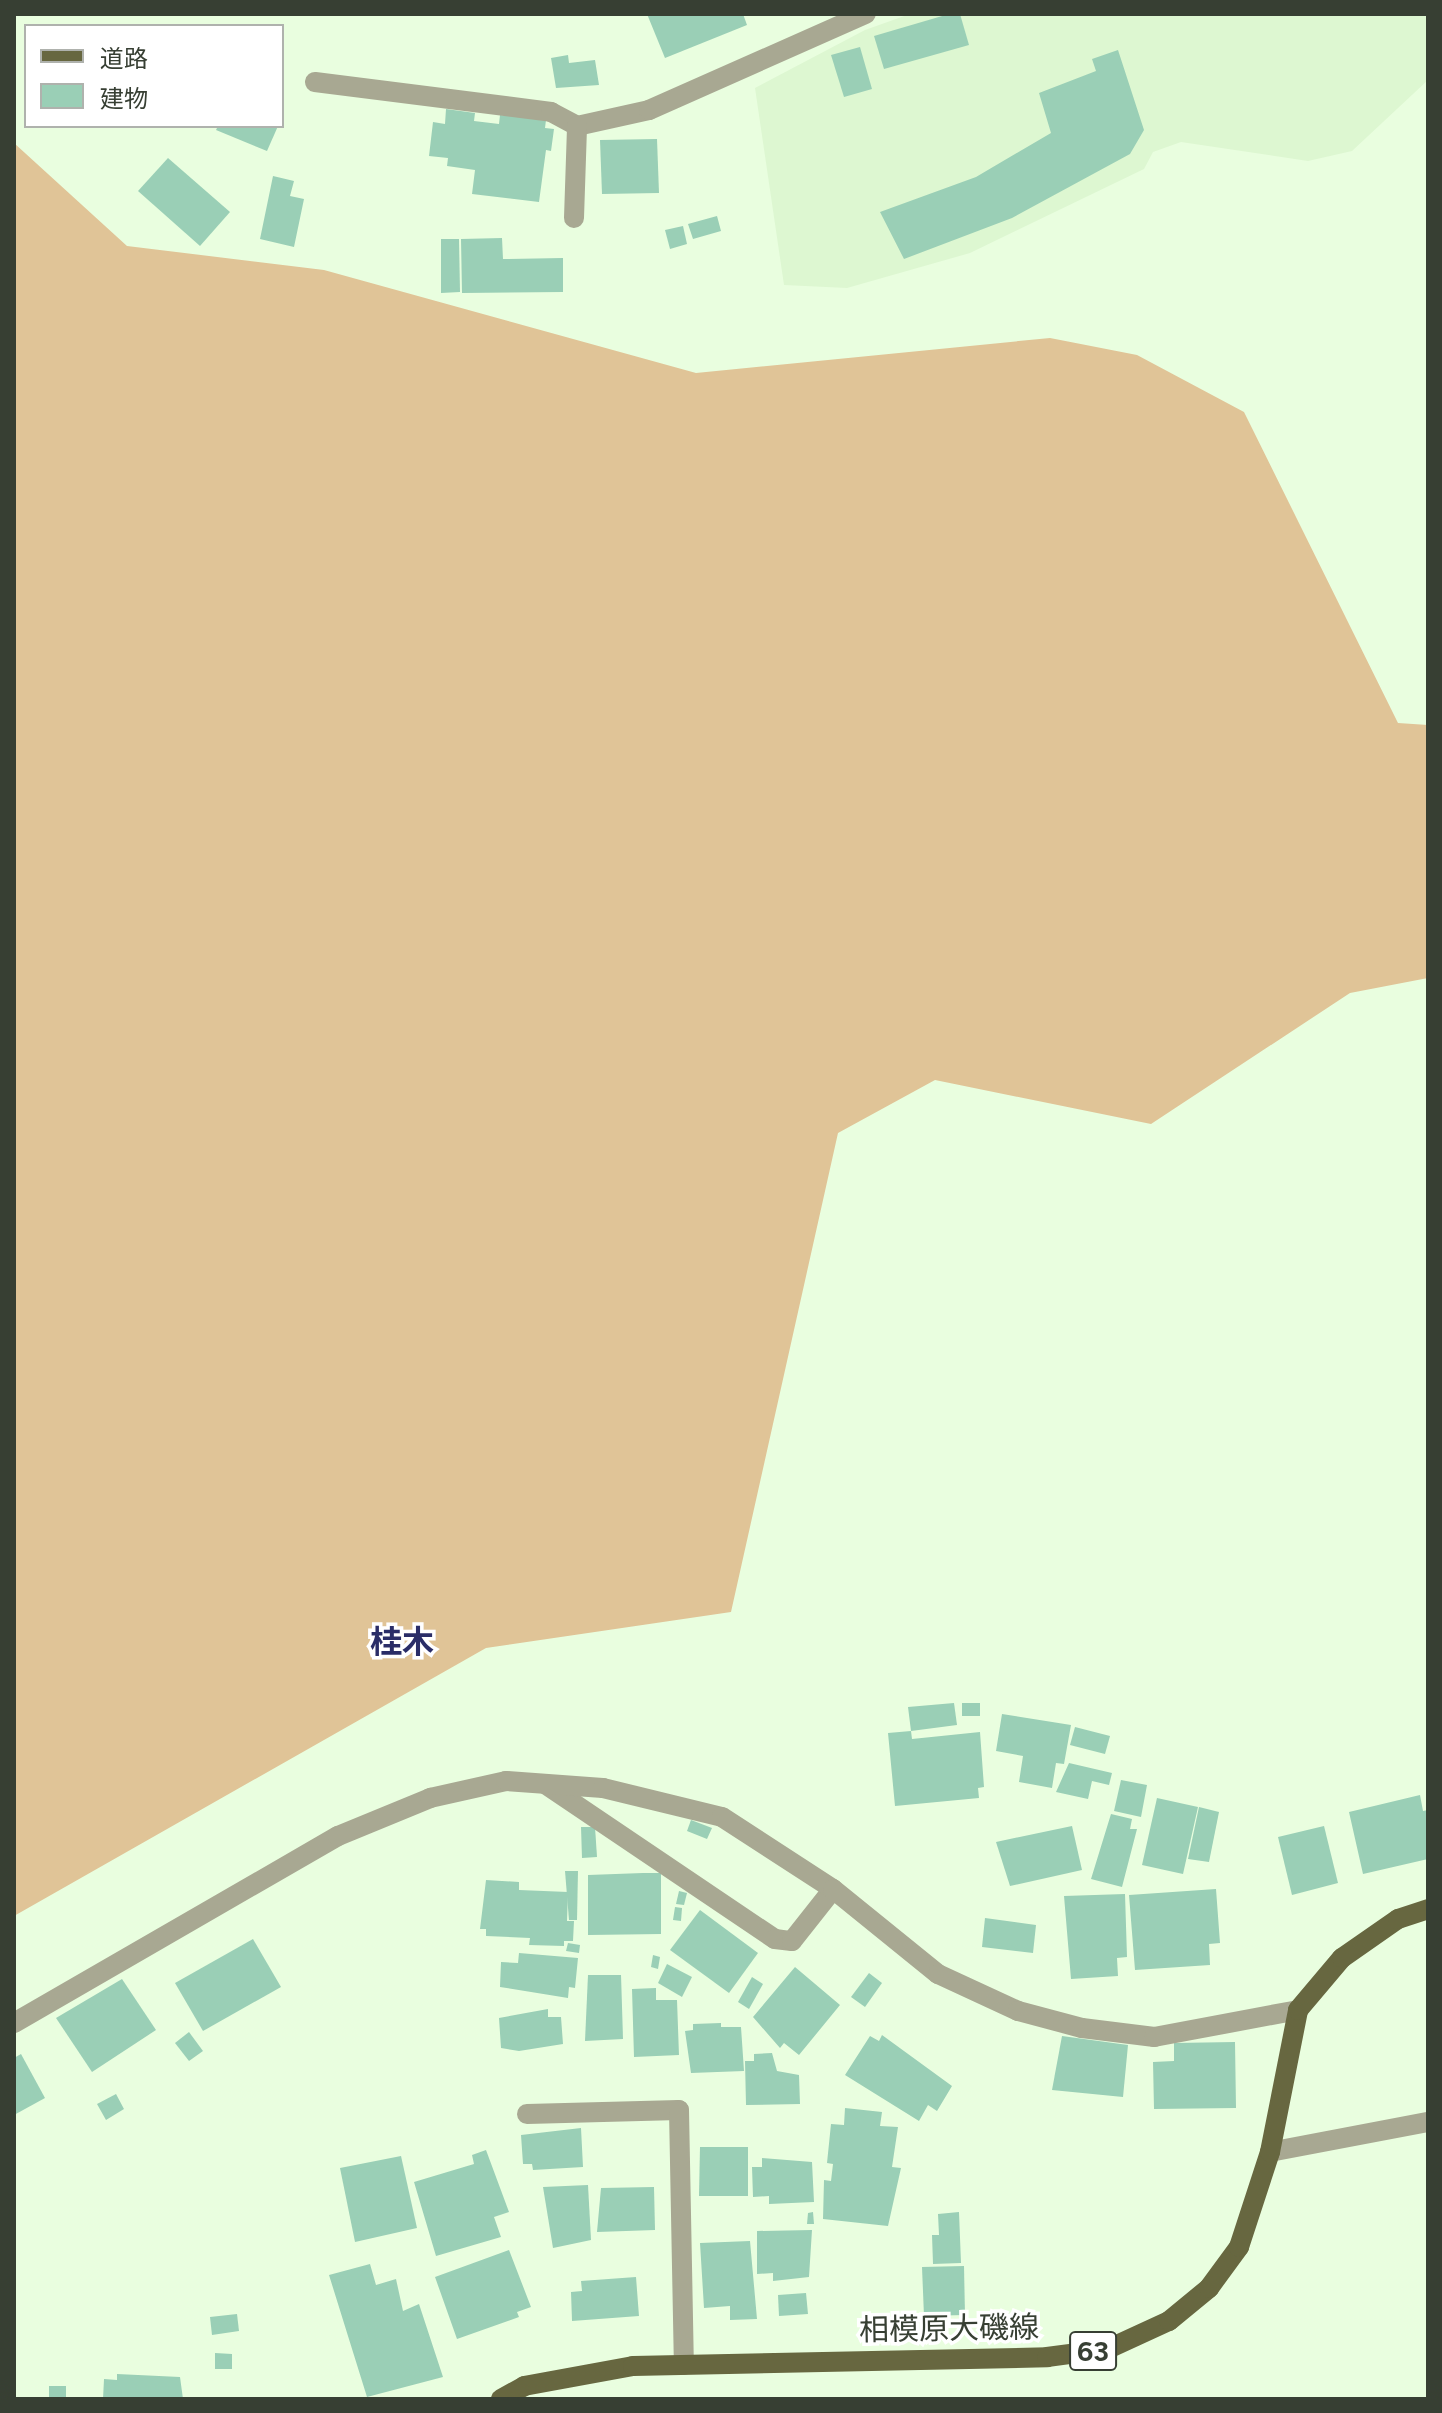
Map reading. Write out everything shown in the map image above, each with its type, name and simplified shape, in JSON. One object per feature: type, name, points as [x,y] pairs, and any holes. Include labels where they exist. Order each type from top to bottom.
[{"type":"main road","name":"相模原大磯線","points":[[501,2399],[524,2386],[566,2376],[684,2365],[1047,2357],[1108,2349],[1169,2321],[1209,2288],[1239,2247],[1270,2152],[1298,2010],[1342,1958],[1398,1919],[1428,1909]]},
{"type":"street","points":[[315,82],[551,112],[577,126],[649,110],[866,14]]},
{"type":"street","points":[[574,218],[577,126]]},
{"type":"street","points":[[14,2023],[338,1836],[430,1798],[506,1781],[603,1788],[722,1817],[833,1889],[938,1974],[1043,2018],[1154,2037],[1298,2010]]},
{"type":"street","points":[[545,1784],[775,1939],[792,1941],[833,1889]]},
{"type":"street","points":[[527,2114],[679,2110],[684,2365]]},
{"type":"street","points":[[1270,2152],[1428,2122]]},
{"type":"shaded area","points":[[910,14],[1428,14],[1428,80],[1352,151],[1308,161],[1181,142],[1153,152],[1144,169],[970,253],[847,288],[784,285],[755,88],[865,30]]},
{"type":"shaded area","points":[[14,143],[127,246],[324,270],[696,373],[1050,338],[1137,355],[1244,412],[1398,723],[1428,725],[1428,978],[1350,993],[1151,1124],[935,1080],[838,1133],[731,1612],[486,1648],[14,1916]]},
{"type":"building","points":[[647,14],[743,14],[747,25],[665,58]]},
{"type":"building","points":[[949,14],[960,14],[969,45],[884,69],[874,36]]},
{"type":"building","points":[[860,47],[872,89],[844,97],[831,55]]},
{"type":"building","points":[[1118,50],[1144,130],[1130,154],[1012,218],[904,259],[880,212],[976,177],[1051,133],[1039,93],[1096,71],[1092,59]]},
{"type":"building","points":[[568,55],[569,63],[595,60],[599,85],[556,88],[551,58]]},
{"type":"building","points":[[446,109],[475,113],[474,121],[499,124],[500,115],[546,120],[545,128],[554,129],[551,151],[546,150],[539,202],[472,194],[475,170],[447,166],[448,158],[429,156],[433,122],[445,124]]},
{"type":"building","points":[[217,128],[277,128],[267,151]]},
{"type":"building","points":[[657,139],[659,193],[602,194],[600,140]]},
{"type":"building","points":[[168,158],[230,212],[200,246],[138,191]]},
{"type":"building","points":[[273,176],[294,181],[290,196],[304,199],[294,247],[260,239]]},
{"type":"building","points":[[717,216],[721,231],[693,239],[688,224]]},
{"type":"building","points":[[683,226],[687,244],[670,249],[665,230]]},
{"type":"building","points":[[502,238],[503,259],[563,258],[563,292],[462,293],[461,239]]},
{"type":"building","points":[[441,239],[459,239],[460,292],[441,293]]},
{"type":"building","points":[[954,1703],[957,1725],[911,1731],[908,1707]]},
{"type":"building","points":[[962,1703],[980,1703],[980,1716],[962,1716]]},
{"type":"building","points":[[1002,1714],[1071,1725],[1064,1764],[1056,1763],[1052,1788],[1019,1782],[1023,1756],[996,1751]]},
{"type":"building","points":[[1075,1727],[1110,1736],[1105,1754],[1070,1745]]},
{"type":"building","points":[[911,1731],[912,1739],[980,1732],[984,1787],[978,1788],[979,1798],[895,1806],[888,1733]]},
{"type":"building","points":[[1069,1763],[1112,1773],[1109,1785],[1092,1781],[1088,1799],[1056,1792]]},
{"type":"building","points":[[1121,1780],[1147,1785],[1141,1817],[1114,1811]]},
{"type":"building","points":[[1420,1795],[1423,1811],[1428,1810],[1428,1859],[1363,1874],[1349,1812]]},
{"type":"building","points":[[1157,1798],[1198,1807],[1183,1874],[1142,1865]]},
{"type":"building","points":[[1199,1807],[1219,1812],[1209,1862],[1188,1859]]},
{"type":"building","points":[[1111,1814],[1132,1819],[1130,1829],[1137,1829],[1122,1887],[1091,1879]]},
{"type":"building","points":[[691,1820],[712,1828],[707,1839],[687,1831]]},
{"type":"building","points":[[1072,1826],[1082,1870],[1010,1886],[996,1842]]},
{"type":"building","points":[[1324,1826],[1338,1883],[1292,1895],[1278,1837]]},
{"type":"building","points":[[581,1827],[595,1827],[597,1857],[582,1858]]},
{"type":"building","points":[[565,1871],[578,1871],[577,1920],[569,1920]]},
{"type":"building","points":[[661,1873],[661,1934],[588,1935],[588,1875]]},
{"type":"building","points":[[486,1880],[519,1882],[519,1890],[568,1892],[567,1921],[574,1921],[573,1941],[564,1941],[564,1946],[529,1945],[530,1938],[486,1936],[486,1929],[480,1929]]},
{"type":"building","points":[[1216,1889],[1220,1943],[1209,1944],[1210,1965],[1135,1970],[1129,1895]]},
{"type":"building","points":[[679,1891],[687,1893],[684,1905],[676,1904]]},
{"type":"building","points":[[1125,1894],[1127,1957],[1117,1958],[1118,1976],[1071,1979],[1064,1896]]},
{"type":"building","points":[[675,1907],[682,1908],[681,1921],[673,1920]]},
{"type":"building","points":[[700,1910],[758,1953],[729,1993],[670,1950]]},
{"type":"building","points":[[985,1918],[1036,1925],[1033,1953],[982,1947]]},
{"type":"building","points":[[253,1939],[281,1987],[203,2031],[175,1983]]},
{"type":"building","points":[[568,1943],[580,1945],[579,1953],[566,1951]]},
{"type":"building","points":[[519,1953],[578,1958],[575,1988],[569,1987],[568,1998],[500,1987],[501,1962],[518,1963]]},
{"type":"building","points":[[653,1955],[660,1957],[658,1969],[651,1967]]},
{"type":"building","points":[[667,1964],[692,1977],[682,1997],[658,1983]]},
{"type":"building","points":[[795,1967],[840,2005],[799,2055],[784,2043],[780,2048],[753,2017]]},
{"type":"building","points":[[869,1973],[882,1983],[865,2007],[851,1997]]},
{"type":"building","points":[[588,1975],[621,1975],[623,2039],[585,2041]]},
{"type":"building","points":[[752,1977],[763,1984],[749,2009],[738,2002]]},
{"type":"building","points":[[122,1979],[156,2030],[92,2072],[56,2018]]},
{"type":"building","points":[[656,1988],[656,2000],[677,2000],[679,2055],[634,2057],[632,1989]]},
{"type":"building","points":[[548,2009],[548,2017],[561,2017],[563,2044],[519,2051],[501,2048],[499,2018]]},
{"type":"building","points":[[721,2023],[721,2027],[741,2027],[744,2071],[691,2073],[685,2031],[693,2030],[693,2024]]},
{"type":"building","points":[[189,2032],[203,2051],[189,2061],[175,2043]]},
{"type":"building","points":[[882,2035],[952,2086],[937,2111],[928,2105],[919,2121],[845,2075],[870,2036],[879,2041]]},
{"type":"building","points":[[1062,2036],[1128,2045],[1123,2097],[1052,2090]]},
{"type":"building","points":[[1235,2042],[1236,2108],[1154,2109],[1153,2062],[1174,2061],[1174,2043]]},
{"type":"building","points":[[772,2053],[777,2071],[799,2075],[800,2104],[746,2105],[745,2061],[754,2061],[754,2054]]},
{"type":"building","points":[[21,2054],[45,2098],[14,2115],[14,2058]]},
{"type":"building","points":[[116,2094],[124,2109],[106,2120],[97,2104]]},
{"type":"building","points":[[845,2108],[882,2112],[880,2126],[898,2127],[892,2167],[901,2168],[888,2226],[823,2219],[824,2180],[831,2181],[833,2164],[827,2163],[831,2124],[844,2125]]},
{"type":"building","points":[[581,2128],[583,2167],[533,2170],[532,2164],[523,2164],[521,2135]]},
{"type":"building","points":[[700,2147],[748,2147],[748,2196],[699,2196]]},
{"type":"building","points":[[486,2150],[509,2212],[494,2217],[501,2237],[436,2256],[414,2182],[474,2164],[472,2155]]},
{"type":"building","points":[[401,2156],[417,2228],[355,2242],[340,2168]]},
{"type":"building","points":[[762,2158],[812,2162],[814,2202],[769,2204],[769,2196],[753,2197],[752,2167],[762,2167]]},
{"type":"building","points":[[588,2185],[591,2240],[553,2248],[543,2187]]},
{"type":"building","points":[[654,2187],[655,2230],[597,2232],[601,2188]]},
{"type":"building","points":[[813,2212],[814,2224],[807,2224],[808,2213]]},
{"type":"building","points":[[959,2212],[961,2263],[933,2264],[932,2235],[939,2235],[938,2214]]},
{"type":"building","points":[[812,2230],[809,2277],[773,2281],[773,2273],[757,2274],[757,2231]]},
{"type":"building","points":[[750,2241],[757,2319],[730,2320],[730,2306],[704,2308],[700,2243]]},
{"type":"building","points":[[509,2250],[531,2307],[517,2312],[519,2317],[457,2339],[435,2277]]},
{"type":"building","points":[[370,2264],[376,2285],[396,2279],[403,2311],[419,2304],[443,2377],[367,2397],[329,2275]]},
{"type":"building","points":[[964,2266],[965,2315],[924,2316],[922,2267]]},
{"type":"building","points":[[636,2277],[639,2316],[572,2321],[571,2292],[582,2291],[581,2281]]},
{"type":"building","points":[[806,2293],[808,2314],[779,2316],[778,2295]]},
{"type":"building","points":[[237,2314],[239,2331],[212,2335],[210,2317]]},
{"type":"building","points":[[215,2353],[232,2354],[232,2369],[215,2369]]},
{"type":"building","points":[[117,2374],[180,2377],[183,2399],[103,2399],[104,2379],[117,2380]]},
{"type":"building","points":[[49,2386],[66,2386],[66,2398],[49,2399]]},
{"type":"district","name":"桂木","points":[[402,1642]]}]
